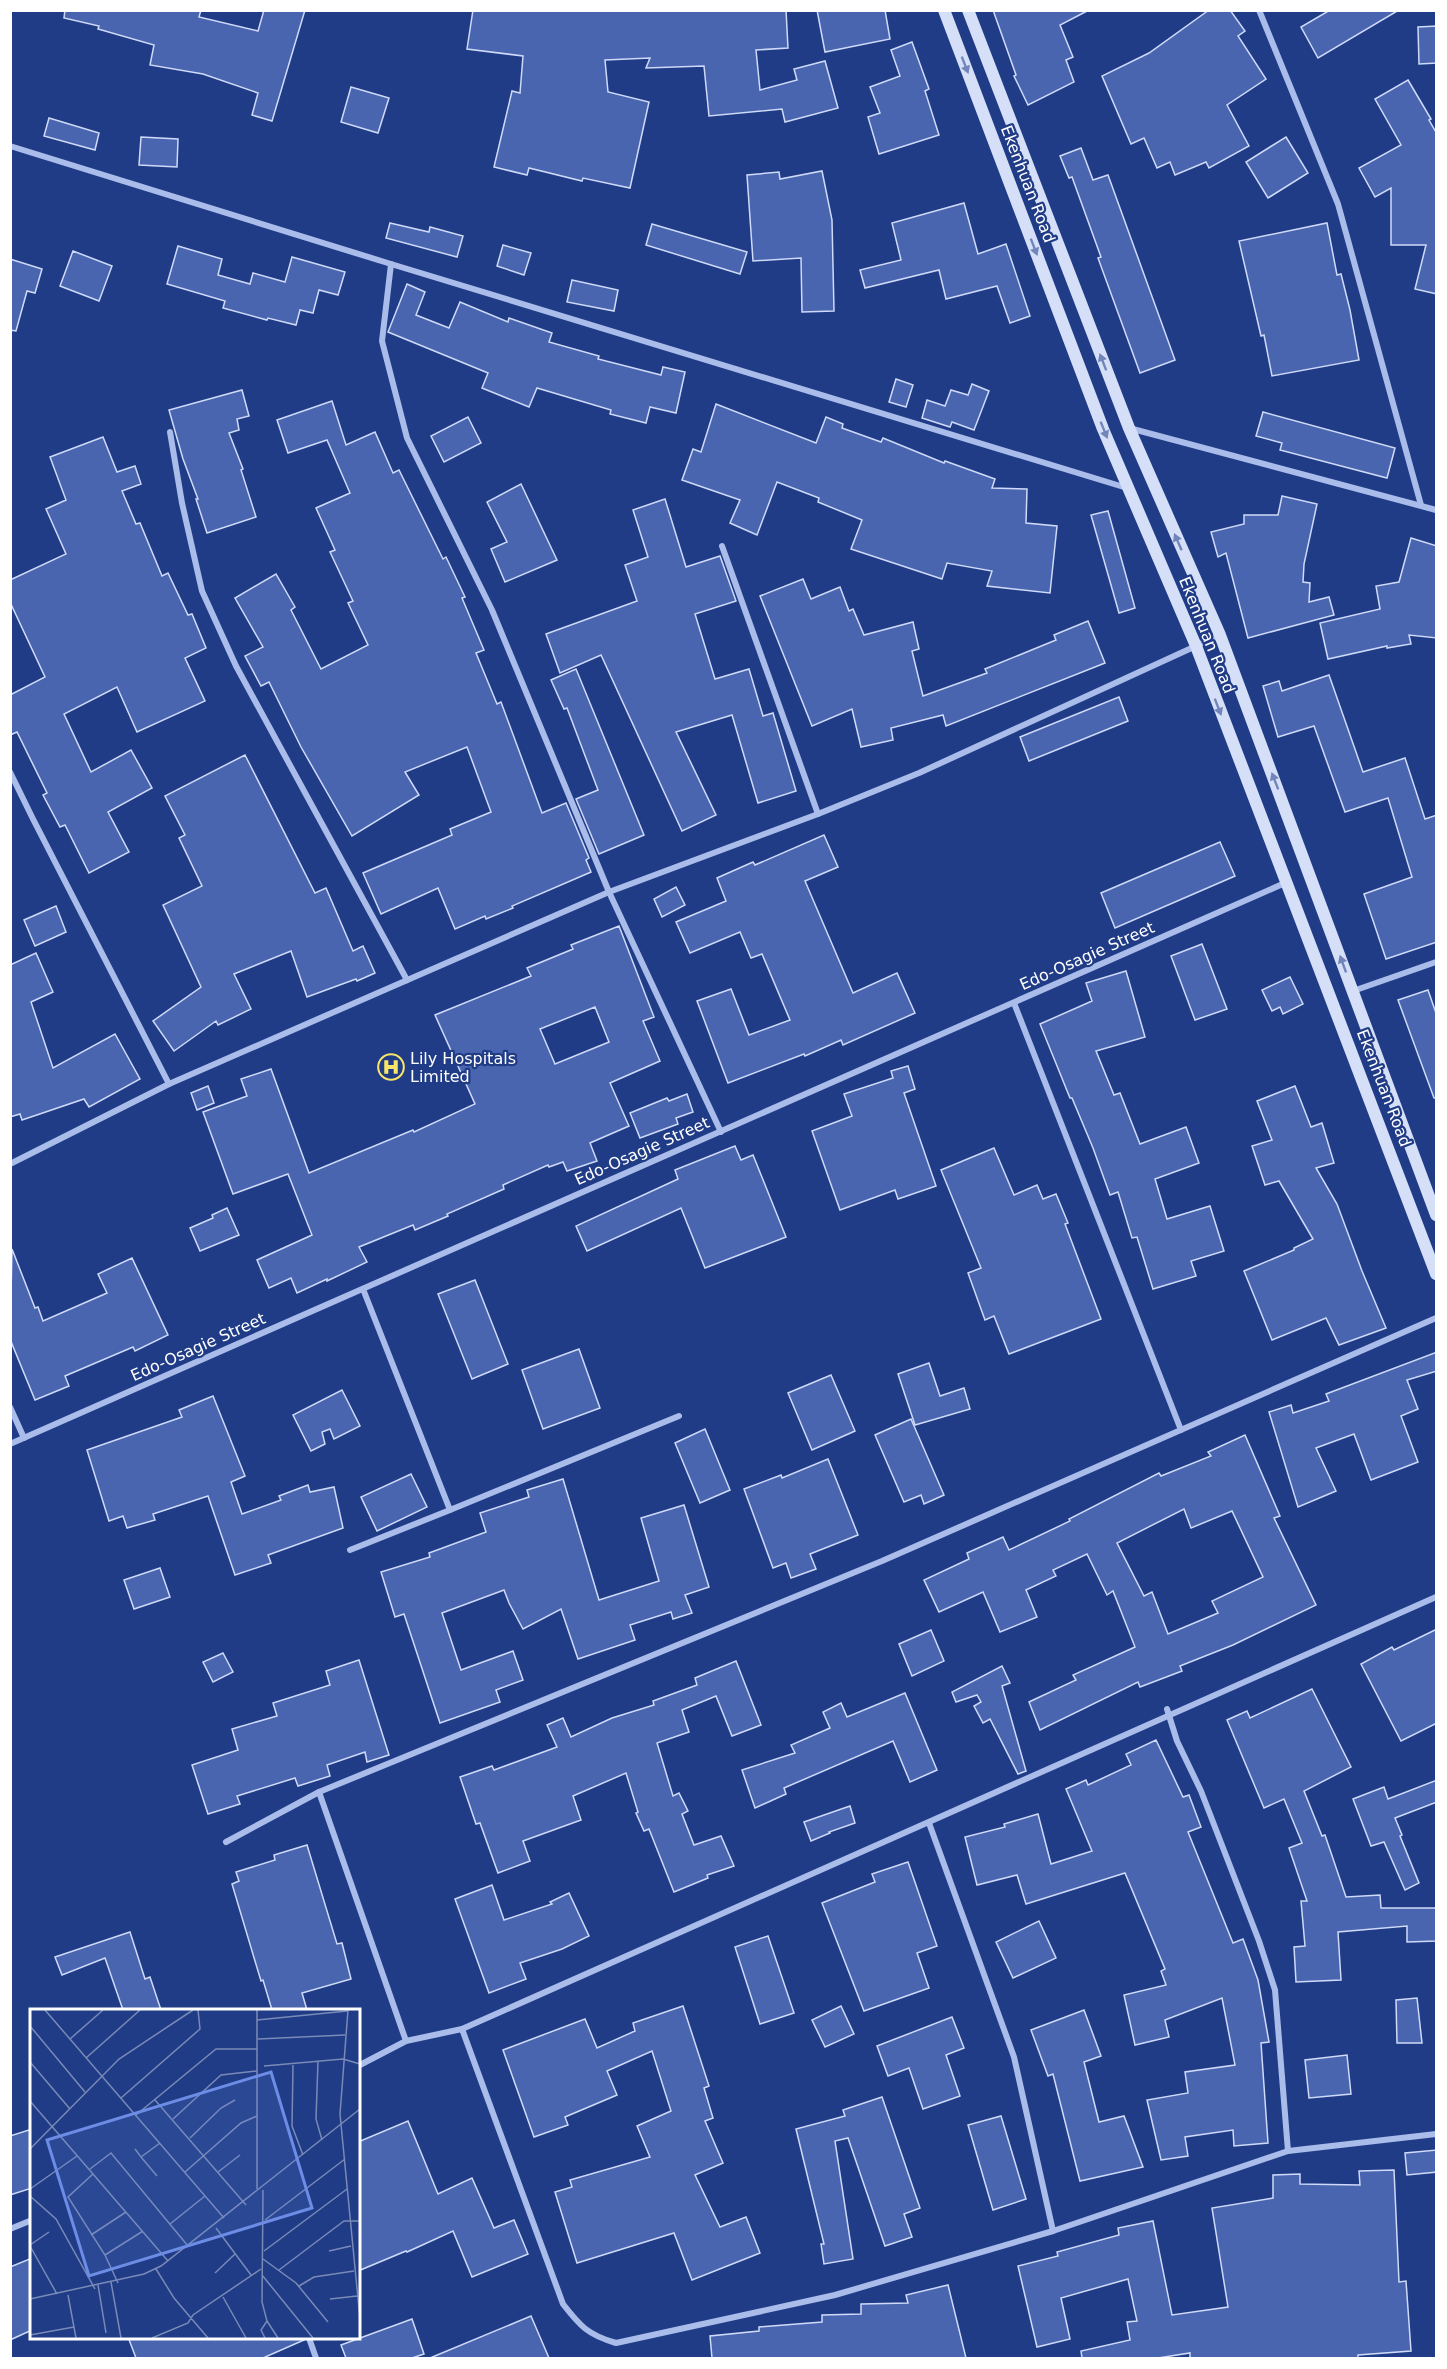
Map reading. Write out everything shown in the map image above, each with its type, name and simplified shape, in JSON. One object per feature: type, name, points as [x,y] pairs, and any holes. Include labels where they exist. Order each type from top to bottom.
[{"type":"main road","name":"Ekenhuan Road","points":[[944,10],[1127,488],[1196,646],[1285,883],[1437,1274]]},
{"type":"main road","name":"Ekenhuan Road","points":[[968,10],[1129,428],[1220,635],[1437,1215]]},
{"type":"street","points":[[1259,10],[1338,204],[1421,505]]},
{"type":"street","points":[[10,146],[1127,488]]},
{"type":"street","points":[[391,264],[382,340],[407,438],[492,610],[609,892],[721,1132]]},
{"type":"street","points":[[1129,428],[1437,510]]},
{"type":"street","points":[[170,432],[202,591],[236,666],[407,980]]},
{"type":"street","points":[[722,546],[818,814]]},
{"type":"street","points":[[10,1164],[169,1084],[609,892],[818,814],[919,773],[1220,635]]},
{"type":"street","points":[[10,772],[169,1084]]},
{"type":"street","name":"Edo-Osagie Street","points":[[10,1444],[1285,883]]},
{"type":"street","points":[[1353,991],[1437,962]]},
{"type":"street","points":[[1014,1003],[1181,1430]]},
{"type":"street","points":[[363,1289],[450,1510]]},
{"type":"street","points":[[226,1842],[319,1792],[882,1561],[1437,1318]]},
{"type":"street","points":[[10,1407],[24,1438]]},
{"type":"street","points":[[350,1550],[680,1416]]},
{"type":"street","points":[[360,2065],[406,2041],[462,2030],[1437,1597]]},
{"type":"street","points":[[1167,1709],[1177,1741],[1201,1791],[1259,1941],[1275,1990],[1288,2151]]},
{"type":"street","points":[[319,1792],[406,2041]]},
{"type":"street","points":[[929,1823],[1014,2057],[1053,2231]]},
{"type":"street","points":[[462,2030],[563,2304],[579,2325],[599,2338],[616,2343],[835,2295],[1053,2231],[1288,2151],[1437,2134]]},
{"type":"street","points":[[10,2229],[30,2221]]},
{"type":"street","points":[[310,2339],[316,2358]]},
{"type":"building","points":[[65,10],[201,10],[199,17],[258,31],[264,10],[305,10],[272,121],[252,115],[258,93],[203,74],[150,65],[154,45],[98,29],[99,26],[64,18]]},
{"type":"building","points":[[473,10],[786,10],[788,48],[756,50],[760,90],[797,80],[794,69],[825,61],[838,108],[785,122],[782,109],[709,116],[704,66],[646,68],[650,58],[605,60],[608,92],[649,102],[630,188],[583,178],[582,181],[529,168],[527,175],[494,167],[512,91],[520,93],[523,56],[467,49]]},
{"type":"building","points":[[817,10],[885,10],[890,39],[825,52]]},
{"type":"building","points":[[993,10],[1089,10],[1060,25],[1073,57],[1066,60],[1074,82],[1028,105],[1014,76],[1016,75]]},
{"type":"building","points":[[1209,10],[1230,10],[1245,31],[1238,36],[1266,79],[1227,105],[1249,146],[1209,168],[1206,162],[1175,175],[1170,162],[1157,168],[1144,138],[1131,144],[1102,76],[1149,53]]},
{"type":"building","points":[[1330,10],[1399,10],[1318,58],[1301,27]]},
{"type":"building","points":[[1437,26],[1437,63],[1419,64],[1418,27]]},
{"type":"building","points":[[912,42],[929,89],[925,91],[939,135],[879,154],[868,117],[880,113],[870,87],[900,76],[891,50]]},
{"type":"building","points":[[1408,80],[1431,119],[1429,120],[1437,134],[1437,294],[1415,289],[1426,245],[1391,245],[1391,188],[1375,197],[1359,168],[1401,145],[1375,99]]},
{"type":"building","points":[[351,87],[389,98],[378,133],[341,122]]},
{"type":"building","points":[[49,118],[99,133],[95,150],[44,136]]},
{"type":"building","points":[[141,137],[178,139],[177,167],[139,165]]},
{"type":"building","points":[[1286,137],[1308,173],[1268,198],[1246,162]]},
{"type":"building","points":[[1081,148],[1093,180],[1108,175],[1175,360],[1140,373],[1098,258],[1101,257],[1072,177],[1069,178],[1060,156]]},
{"type":"building","points":[[822,171],[832,220],[834,311],[802,312],[801,258],[753,261],[747,175],[779,172],[780,179]]},
{"type":"building","points":[[964,203],[978,254],[1006,244],[1030,316],[1010,323],[997,286],[946,299],[939,270],[865,288],[860,270],[901,260],[892,223]]},
{"type":"building","points":[[390,223],[429,232],[430,227],[463,236],[457,257],[386,238]]},
{"type":"building","points":[[1327,223],[1337,275],[1341,274],[1350,310],[1359,360],[1272,376],[1264,335],[1261,336],[1239,241]]},
{"type":"building","points":[[652,224],[747,252],[740,274],[646,245]]},
{"type":"building","points":[[503,245],[531,253],[524,275],[497,266]]},
{"type":"building","points":[[178,246],[222,259],[218,275],[250,284],[253,273],[285,282],[292,257],[345,272],[338,295],[319,290],[313,313],[300,310],[296,325],[223,308],[225,301],[167,284]]},
{"type":"building","points":[[73,251],[112,266],[99,301],[60,286]]},
{"type":"building","points":[[10,259],[42,269],[35,293],[27,291],[16,331],[10,330]]},
{"type":"building","points":[[572,280],[618,290],[614,311],[567,302]]},
{"type":"building","points":[[407,284],[425,292],[416,315],[449,328],[460,302],[508,322],[509,318],[552,333],[549,342],[599,356],[598,359],[661,375],[663,367],[685,372],[676,413],[650,407],[646,423],[610,414],[611,410],[537,388],[529,407],[482,388],[488,373],[388,332]]},
{"type":"building","points":[[896,379],[913,385],[906,407],[889,402]]},
{"type":"building","points":[[972,384],[989,391],[974,430],[952,422],[950,427],[922,418],[927,400],[945,406],[951,390],[968,395]]},
{"type":"building","points":[[242,390],[249,416],[237,419],[239,430],[229,433],[243,469],[241,470],[256,517],[207,533],[169,410]]},
{"type":"building","points":[[332,401],[346,445],[375,432],[393,473],[399,470],[443,559],[446,557],[465,597],[462,598],[484,650],[476,653],[497,704],[501,702],[542,813],[566,803],[589,858],[586,860],[591,872],[512,906],[513,908],[486,919],[485,916],[455,929],[438,888],[381,914],[363,873],[452,835],[450,829],[491,812],[467,747],[405,772],[419,795],[352,836],[301,747],[269,682],[261,686],[245,656],[263,647],[235,598],[276,574],[295,607],[291,610],[321,669],[368,645],[348,603],[353,601],[330,552],[335,550],[316,508],[350,493],[327,440],[288,453],[277,420]]},
{"type":"building","points":[[716,404],[816,443],[826,417],[843,424],[842,428],[881,442],[883,438],[944,463],[945,461],[995,479],[992,488],[1027,489],[1026,523],[1057,526],[1050,593],[987,586],[992,571],[947,563],[942,579],[851,549],[862,520],[818,502],[819,498],[777,482],[757,535],[730,523],[740,500],[682,480],[693,449],[701,452]]},
{"type":"building","points":[[1263,412],[1395,448],[1387,478],[1280,450],[1282,443],[1256,436]]},
{"type":"building","points":[[468,417],[481,443],[444,462],[431,436]]},
{"type":"building","points":[[103,437],[117,472],[135,466],[141,484],[122,491],[136,524],[140,523],[162,576],[168,573],[188,615],[192,614],[206,648],[185,658],[205,701],[137,732],[117,687],[64,714],[91,772],[131,750],[152,788],[108,812],[129,852],[89,873],[65,825],[60,827],[43,795],[47,793],[17,732],[10,735],[10,695],[45,677],[10,602],[10,580],[66,554],[46,509],[66,500],[50,457]]},
{"type":"building","points":[[521,484],[557,560],[505,582],[491,549],[507,542],[487,502]]},
{"type":"building","points":[[1282,496],[1317,504],[1304,564],[1303,582],[1310,583],[1309,602],[1329,597],[1334,615],[1248,638],[1226,553],[1218,557],[1211,532],[1244,524],[1244,515],[1278,515]]},
{"type":"building","points":[[665,499],[686,567],[720,556],[736,601],[695,614],[715,679],[749,669],[763,716],[773,713],[796,791],[758,803],[732,715],[676,732],[716,815],[682,831],[601,655],[560,673],[546,634],[637,601],[625,565],[648,557],[633,510]]},
{"type":"building","points":[[1108,511],[1135,608],[1119,613],[1091,515]]},
{"type":"building","points":[[1411,538],[1437,546],[1437,638],[1409,635],[1411,644],[1387,648],[1387,646],[1328,659],[1320,623],[1380,609],[1376,586],[1399,582]]},
{"type":"building","points":[[803,579],[811,599],[840,587],[849,611],[853,609],[864,635],[913,622],[919,649],[912,651],[923,696],[987,673],[985,669],[1056,640],[1054,635],[1088,621],[1105,663],[946,726],[943,715],[891,728],[893,740],[861,747],[852,709],[812,726],[760,596]]},
{"type":"building","points":[[576,669],[644,835],[599,854],[576,799],[598,790],[567,708],[564,709],[551,680]]},
{"type":"building","points":[[1329,675],[1363,772],[1405,758],[1425,819],[1437,815],[1437,942],[1386,959],[1364,894],[1412,877],[1388,798],[1345,812],[1314,726],[1278,737],[1263,686],[1279,681],[1282,691]]},
{"type":"building","points":[[1119,697],[1128,721],[1029,761],[1020,737]]},
{"type":"building","points":[[245,755],[315,893],[326,888],[353,951],[363,946],[375,973],[307,997],[291,951],[234,974],[251,1009],[218,1025],[216,1021],[174,1051],[153,1021],[201,987],[163,905],[202,886],[179,838],[185,835],[165,796]]},
{"type":"building","points":[[824,835],[838,867],[805,881],[853,993],[897,973],[915,1013],[843,1045],[841,1040],[805,1056],[804,1054],[728,1083],[697,1001],[731,989],[749,1035],[790,1020],[762,954],[751,958],[740,932],[690,953],[676,922],[726,901],[717,878],[753,862],[755,865]]},
{"type":"building","points":[[1220,842],[1235,876],[1115,928],[1101,893]]},
{"type":"building","points":[[676,887],[685,905],[662,917],[654,899]]},
{"type":"building","points":[[56,906],[66,932],[35,946],[24,920]]},
{"type":"building","points":[[619,926],[654,1017],[643,1021],[660,1061],[610,1083],[629,1126],[590,1143],[597,1161],[567,1171],[563,1162],[549,1167],[548,1165],[503,1185],[504,1189],[447,1214],[448,1216],[415,1230],[413,1225],[359,1247],[367,1262],[297,1293],[291,1278],[269,1288],[257,1260],[312,1235],[288,1174],[233,1194],[203,1112],[247,1096],[241,1079],[271,1069],[309,1173],[413,1130],[414,1132],[475,1104],[435,1015],[531,976],[527,968],[573,949],[571,945]],"holes":[[[595,1007],[609,1042],[555,1064],[540,1029]]]},
{"type":"building","points":[[1202,944],[1227,1009],[1195,1020],[1171,956]]},
{"type":"building","points":[[36,953],[53,992],[31,1002],[53,1068],[115,1034],[140,1079],[89,1107],[84,1099],[22,1120],[20,1114],[10,1117],[10,965]]},
{"type":"building","points":[[1126,971],[1145,1037],[1096,1051],[1114,1095],[1120,1093],[1140,1144],[1186,1127],[1199,1163],[1155,1179],[1167,1219],[1210,1206],[1224,1251],[1191,1261],[1196,1276],[1153,1289],[1137,1237],[1132,1238],[1118,1192],[1110,1195],[1093,1148],[1040,1024],[1092,1001],[1086,983]]},
{"type":"building","points":[[1290,977],[1303,1004],[1283,1014],[1280,1007],[1272,1011],[1262,990]]},
{"type":"building","points":[[1428,990],[1437,1016],[1437,1098],[1434,1098],[1398,1000]]},
{"type":"building","points":[[908,1066],[915,1089],[904,1093],[936,1186],[898,1199],[895,1190],[840,1210],[812,1131],[852,1116],[844,1094],[893,1078],[891,1071]]},
{"type":"building","points":[[208,1086],[214,1103],[197,1110],[191,1093]]},
{"type":"building","points":[[1295,1086],[1311,1127],[1322,1123],[1334,1163],[1316,1168],[1337,1204],[1386,1328],[1339,1345],[1326,1318],[1272,1340],[1244,1271],[1294,1250],[1313,1239],[1279,1181],[1265,1185],[1252,1146],[1272,1140],[1257,1101]]},
{"type":"building","points":[[687,1094],[693,1112],[676,1118],[678,1124],[640,1138],[630,1113],[667,1098],[669,1101]]},
{"type":"building","points":[[735,1146],[741,1160],[753,1155],[786,1237],[705,1268],[681,1208],[587,1251],[576,1226],[678,1179],[675,1170]]},
{"type":"building","points":[[994,1148],[1014,1195],[1037,1185],[1043,1199],[1056,1194],[1101,1319],[1009,1354],[994,1316],[985,1320],[968,1273],[981,1268],[941,1170]]},
{"type":"building","points":[[227,1208],[239,1235],[200,1251],[190,1228],[213,1218],[212,1215]]},
{"type":"building","points":[[12,1249],[35,1308],[38,1307],[43,1321],[107,1293],[98,1274],[132,1258],[168,1335],[135,1351],[133,1347],[65,1376],[69,1386],[35,1400],[10,1339]]},
{"type":"building","points":[[475,1280],[508,1364],[472,1379],[438,1294]]},
{"type":"building","points":[[579,1349],[600,1408],[543,1429],[522,1370]]},
{"type":"building","points":[[1437,1352],[1437,1371],[1407,1380],[1418,1409],[1401,1416],[1418,1462],[1371,1480],[1354,1434],[1316,1448],[1336,1491],[1298,1507],[1269,1412],[1291,1405],[1293,1413],[1329,1401],[1326,1394]]},
{"type":"building","points":[[929,1363],[940,1396],[964,1388],[970,1409],[915,1425],[898,1374]]},
{"type":"building","points":[[831,1375],[855,1431],[812,1450],[788,1393]]},
{"type":"building","points":[[342,1390],[360,1426],[334,1439],[330,1429],[322,1432],[325,1444],[311,1451],[293,1415]]},
{"type":"building","points":[[213,1396],[245,1476],[231,1482],[242,1514],[281,1500],[279,1496],[308,1485],[310,1492],[334,1487],[343,1528],[268,1555],[271,1563],[235,1575],[208,1496],[153,1514],[155,1520],[127,1528],[123,1516],[109,1521],[87,1450],[182,1417],[179,1410]]},
{"type":"building","points":[[911,1419],[944,1495],[924,1504],[921,1495],[904,1502],[875,1435]]},
{"type":"building","points":[[705,1429],[730,1490],[700,1503],[675,1443]]},
{"type":"building","points":[[1245,1435],[1280,1516],[1274,1518],[1316,1605],[1233,1645],[1180,1666],[1182,1671],[1140,1687],[1138,1682],[1040,1730],[1029,1702],[1076,1680],[1073,1675],[1135,1647],[1113,1591],[1107,1595],[1087,1554],[1053,1570],[1056,1576],[1026,1590],[1037,1617],[1000,1632],[983,1592],[939,1612],[924,1580],[969,1559],[967,1553],[1003,1537],[1009,1550],[1070,1521],[1069,1519],[1159,1473],[1161,1476],[1211,1456],[1208,1452]],"holes":[[[1184,1509],[1191,1528],[1232,1511],[1263,1577],[1212,1601],[1218,1613],[1168,1634],[1152,1592],[1144,1596],[1117,1543]]]},
{"type":"building","points":[[828,1459],[858,1535],[810,1554],[816,1569],[791,1578],[786,1563],[773,1568],[744,1489],[781,1475],[782,1478]]},
{"type":"building","points":[[411,1474],[427,1507],[377,1531],[361,1497]]},
{"type":"building","points":[[563,1479],[599,1600],[659,1581],[641,1518],[684,1505],[709,1587],[685,1595],[692,1613],[673,1619],[671,1612],[630,1625],[635,1640],[578,1659],[561,1609],[523,1629],[504,1590],[442,1613],[461,1670],[513,1651],[523,1680],[496,1690],[500,1702],[440,1723],[404,1614],[395,1617],[381,1572],[430,1557],[429,1553],[486,1532],[480,1513],[529,1497],[527,1490]]},
{"type":"building","points":[[160,1568],[170,1597],[134,1609],[124,1580]]},
{"type":"building","points":[[1437,1629],[1437,1723],[1401,1741],[1361,1664],[1392,1647],[1394,1650]]},
{"type":"building","points":[[931,1630],[944,1661],[912,1676],[899,1644]]},
{"type":"building","points":[[223,1653],[233,1672],[213,1682],[203,1662]]},
{"type":"building","points":[[359,1660],[389,1755],[367,1762],[365,1752],[327,1765],[330,1776],[298,1786],[295,1778],[237,1796],[240,1804],[208,1814],[192,1765],[238,1750],[232,1729],[277,1716],[273,1703],[330,1685],[326,1671]]},
{"type":"building","points":[[736,1661],[761,1725],[732,1736],[716,1696],[682,1710],[689,1732],[657,1743],[673,1796],[679,1793],[688,1811],[682,1814],[694,1845],[721,1836],[734,1866],[707,1875],[708,1878],[674,1892],[649,1829],[644,1831],[636,1813],[638,1812],[626,1773],[573,1796],[581,1820],[523,1841],[530,1861],[498,1873],[480,1823],[476,1824],[460,1777],[492,1766],[494,1770],[557,1747],[547,1725],[563,1718],[571,1737],[612,1718],[654,1705],[653,1701],[697,1685],[695,1678]]},
{"type":"building","points":[[1002,1666],[1010,1683],[1002,1686],[1026,1771],[1018,1774],[990,1719],[983,1723],[974,1706],[981,1702],[977,1695],[956,1702],[952,1692]]},
{"type":"building","points":[[1312,1689],[1351,1767],[1304,1791],[1322,1836],[1325,1835],[1346,1897],[1380,1895],[1381,1908],[1437,1908],[1437,1941],[1407,1942],[1407,1926],[1338,1932],[1341,1980],[1296,1982],[1294,1947],[1305,1946],[1301,1901],[1307,1901],[1289,1848],[1302,1843],[1284,1799],[1264,1808],[1227,1720],[1247,1711],[1250,1718]]},
{"type":"building","points":[[905,1693],[937,1770],[910,1782],[893,1741],[784,1788],[786,1794],[755,1808],[742,1770],[795,1753],[791,1745],[830,1728],[823,1712],[841,1703],[847,1717]]},
{"type":"building","points":[[1156,1740],[1183,1797],[1189,1795],[1201,1827],[1188,1832],[1233,1943],[1243,1939],[1258,1980],[1269,2042],[1261,2043],[1268,2143],[1234,2146],[1233,2130],[1185,2137],[1188,2156],[1161,2160],[1147,2100],[1188,2093],[1185,2072],[1235,2065],[1222,1998],[1165,2020],[1169,2037],[1135,2045],[1124,1995],[1166,1985],[1161,1971],[1165,1969],[1125,1873],[1026,1904],[1017,1875],[977,1885],[965,1837],[1005,1827],[1004,1824],[1038,1814],[1051,1864],[1092,1851],[1066,1789],[1086,1780],[1088,1785],[1131,1765],[1126,1754]]},
{"type":"building","points":[[1437,1780],[1437,1802],[1395,1818],[1419,1883],[1405,1890],[1384,1842],[1371,1846],[1353,1799],[1384,1787],[1388,1799]]},
{"type":"building","points":[[850,1806],[855,1823],[811,1841],[804,1822]]},
{"type":"building","points":[[307,1845],[337,1944],[342,1943],[351,1979],[302,1993],[307,2009],[272,2009],[232,1884],[239,1881],[236,1872],[275,1860],[274,1855]]},
{"type":"building","points":[[908,1862],[937,1946],[917,1953],[929,1988],[864,2011],[822,1903],[875,1882],[872,1874]]},
{"type":"building","points":[[492,1885],[504,1920],[552,1904],[550,1902],[569,1893],[589,1936],[562,1949],[520,1963],[526,1979],[489,1993],[455,1899]]},
{"type":"building","points":[[1039,1921],[1056,1958],[1013,1978],[996,1942]]},
{"type":"building","points":[[130,1932],[145,1979],[150,1977],[161,2009],[123,2009],[105,1958],[62,1975],[55,1957]]},
{"type":"building","points":[[768,1936],[794,2013],[760,2024],[735,1947]]},
{"type":"building","points":[[1417,1998],[1422,2043],[1397,2043],[1396,2000]]},
{"type":"building","points":[[683,2006],[709,2086],[704,2088],[713,2118],[705,2121],[723,2163],[695,2175],[720,2227],[746,2217],[760,2253],[692,2280],[674,2233],[577,2263],[555,2192],[572,2187],[570,2180],[650,2157],[637,2126],[671,2111],[652,2051],[607,2071],[617,2095],[565,2117],[568,2125],[534,2137],[503,2050],[585,2019],[597,2048],[635,2031],[633,2023]]},
{"type":"building","points":[[841,2006],[854,2034],[825,2047],[812,2020]]},
{"type":"building","points":[[1084,2010],[1101,2056],[1084,2062],[1099,2122],[1124,2116],[1143,2167],[1080,2181],[1053,2074],[1048,2076],[1031,2030]]},
{"type":"building","points":[[952,2017],[964,2048],[946,2055],[960,2096],[923,2109],[909,2068],[888,2076],[877,2046]]},
{"type":"building","points":[[1347,2055],[1351,2094],[1309,2098],[1305,2060]]},
{"type":"building","points":[[882,2097],[920,2208],[904,2214],[912,2237],[885,2246],[848,2138],[835,2141],[853,2259],[824,2264],[821,2244],[824,2244],[796,2129],[845,2116],[843,2110]]},
{"type":"building","points":[[1001,2116],[1026,2199],[993,2210],[968,2125]]},
{"type":"building","points":[[408,2121],[438,2194],[472,2178],[494,2228],[514,2220],[528,2254],[472,2277],[453,2231],[360,2270],[360,2141]]},
{"type":"building","points":[[30,2130],[30,2189],[10,2195],[10,2136]]},
{"type":"building","points":[[1437,2150],[1437,2172],[1407,2175],[1405,2153]]},
{"type":"building","points":[[1394,2170],[1399,2282],[1406,2281],[1411,2351],[1358,2355],[1358,2358],[1190,2358],[1190,2353],[1158,2358],[1082,2358],[1081,2351],[1130,2340],[1127,2322],[1137,2321],[1128,2279],[1061,2298],[1070,2339],[1037,2347],[1018,2266],[1058,2256],[1057,2252],[1119,2235],[1118,2228],[1153,2221],[1172,2315],[1228,2307],[1212,2208],[1273,2198],[1273,2175],[1300,2174],[1300,2184],[1360,2185],[1359,2171]]},
{"type":"building","points":[[30,2259],[30,2331],[10,2340],[10,2267]]},
{"type":"building","points":[[948,2285],[966,2358],[712,2358],[710,2336],[759,2331],[759,2327],[822,2322],[822,2315],[861,2314],[861,2304],[908,2303],[906,2295]]},
{"type":"building","points":[[531,2316],[549,2358],[430,2358]]},
{"type":"building","points":[[412,2319],[424,2354],[412,2358],[346,2358],[341,2345]]},
{"type":"building","points":[[129,2339],[304,2339],[263,2358],[136,2358]]},
{"type":"place","name":"Lily Hospitals Limited","points":[[391,1067]]}]
